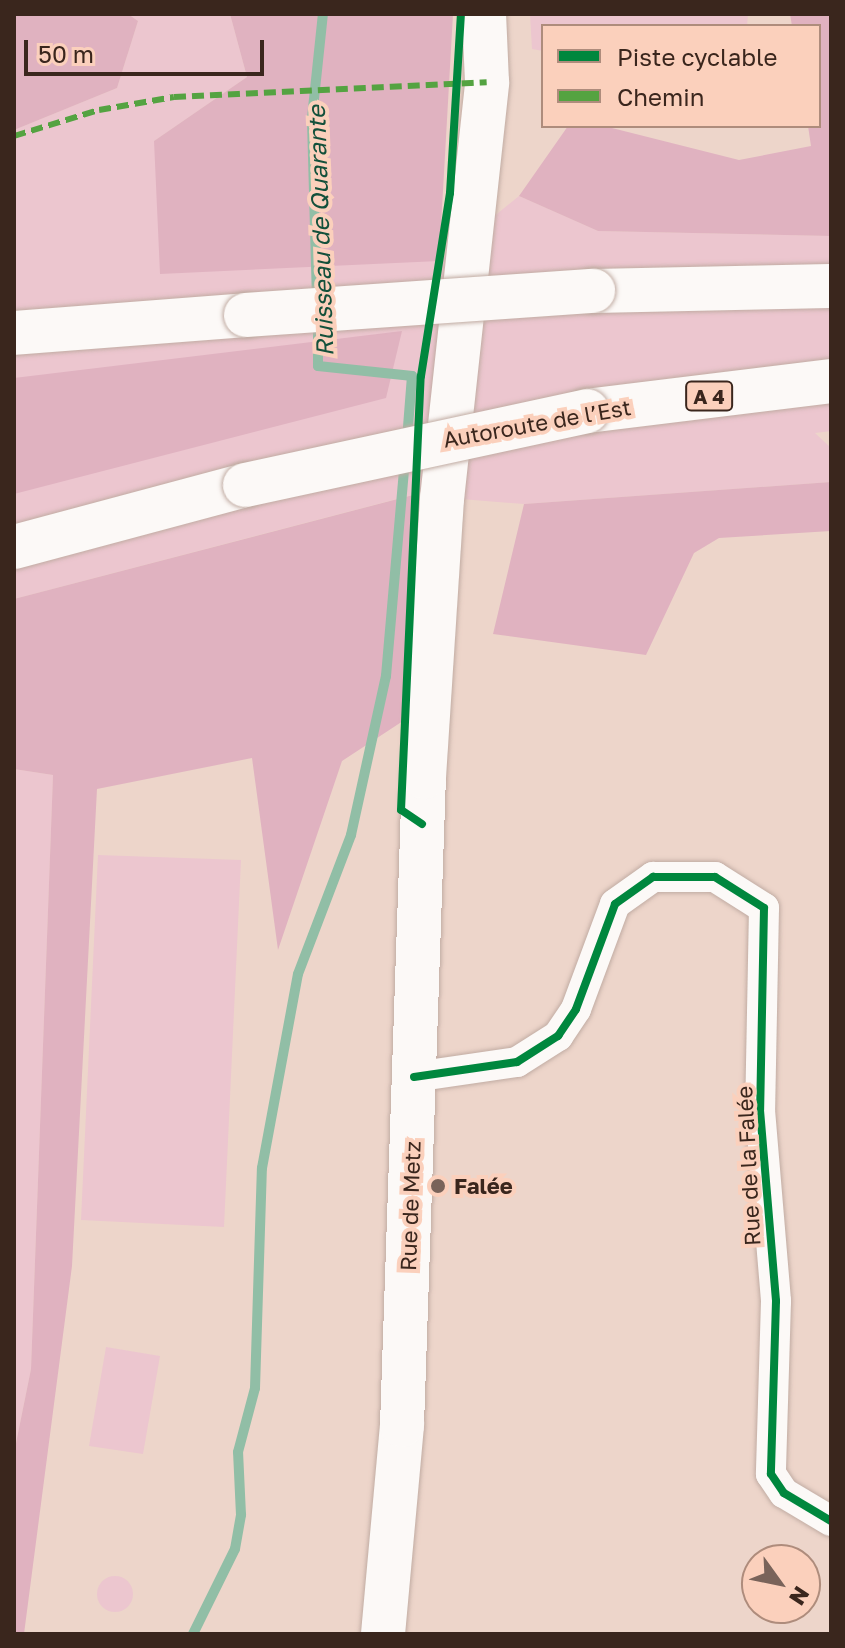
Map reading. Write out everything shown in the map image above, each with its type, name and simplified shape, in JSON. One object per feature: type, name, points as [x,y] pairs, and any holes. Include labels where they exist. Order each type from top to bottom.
[{"type":"main road","name":"Rue de Metz","points":[[383,1634],[402,1425],[424,777],[442,499],[487,82],[484,14]]},
{"type":"main road","points":[[14,333],[593,291],[831,286]]},
{"type":"main road","name":"Autoroute de l’Est","points":[[14,547],[245,485],[587,411],[831,381]]},
{"type":"street","name":"Rue de la Falée","points":[[414,1077],[517,1062],[558,1036],[576,1009],[615,904],[653,877],[715,877],[764,908],[760,1137],[776,1301],[771,1474],[784,1493],[831,1521]]},
{"type":"shaded area","points":[[14,14],[128,14],[138,21],[117,88],[14,130]]},
{"type":"shaded area","points":[[128,14],[230,14],[247,77],[154,141],[439,261],[519,196],[598,231],[831,236],[831,431],[815,433],[831,448],[831,482],[524,504],[412,495],[14,599],[14,130],[117,88],[138,21]]},
{"type":"shaded area","points":[[230,14],[453,14],[439,261],[160,274],[154,141],[247,77]]},
{"type":"shaded area","points":[[530,14],[748,14],[747,24],[541,24],[541,51],[532,49]]},
{"type":"shaded area","points":[[790,14],[831,14],[831,236],[598,231],[519,196],[567,128],[612,128],[739,160],[811,146],[808,128],[821,128],[821,24],[792,24]]},
{"type":"shaded area","points":[[402,331],[386,398],[14,494],[14,378]]},
{"type":"shaded area","points":[[831,482],[831,531],[719,538],[694,553],[646,655],[493,634],[524,504]]},
{"type":"shaded area","points":[[413,495],[403,721],[342,761],[278,950],[252,758],[97,789],[72,1266],[24,1634],[14,1634],[14,1453],[31,1369],[53,775],[14,769],[14,599]]},
{"type":"shaded area","points":[[14,769],[53,775],[31,1369],[14,1453]]},
{"type":"shaded area","points":[[98,855],[241,860],[224,1227],[81,1220]]},
{"type":"shaded area","points":[[106,1347],[160,1356],[143,1454],[89,1446]]},
{"type":"shaded area","points":[[115,1576],[128,1581],[133,1594],[128,1607],[115,1612],[102,1607],[97,1594],[102,1581]]},
{"type":"waterway","name":"Ruisseau de Quarante","points":[[317,300],[312,118],[323,14]]},
{"type":"waterway","name":"Ruisseau de Quarante","points":[[318,320],[318,366],[412,376],[407,440]]},
{"type":"waterway","name":"Ruisseau de Quarante","points":[[193,1634],[235,1549],[241,1515],[238,1452],[255,1388],[262,1168],[298,974],[351,835],[386,676],[405,460]]},
{"type":"marked path","points":[[14,136],[99,110],[174,97],[487,82]]},
{"type":"cycle path","points":[[422,824],[401,810],[421,376],[450,193],[461,14]]},
{"type":"cycle path","points":[[414,1077],[517,1062],[558,1036],[576,1009],[615,904],[653,877],[715,877],[764,908],[760,1110],[776,1301],[771,1474],[784,1493],[831,1521]]},
{"type":"place","name":"Falée","points":[[438,1186]]}]
